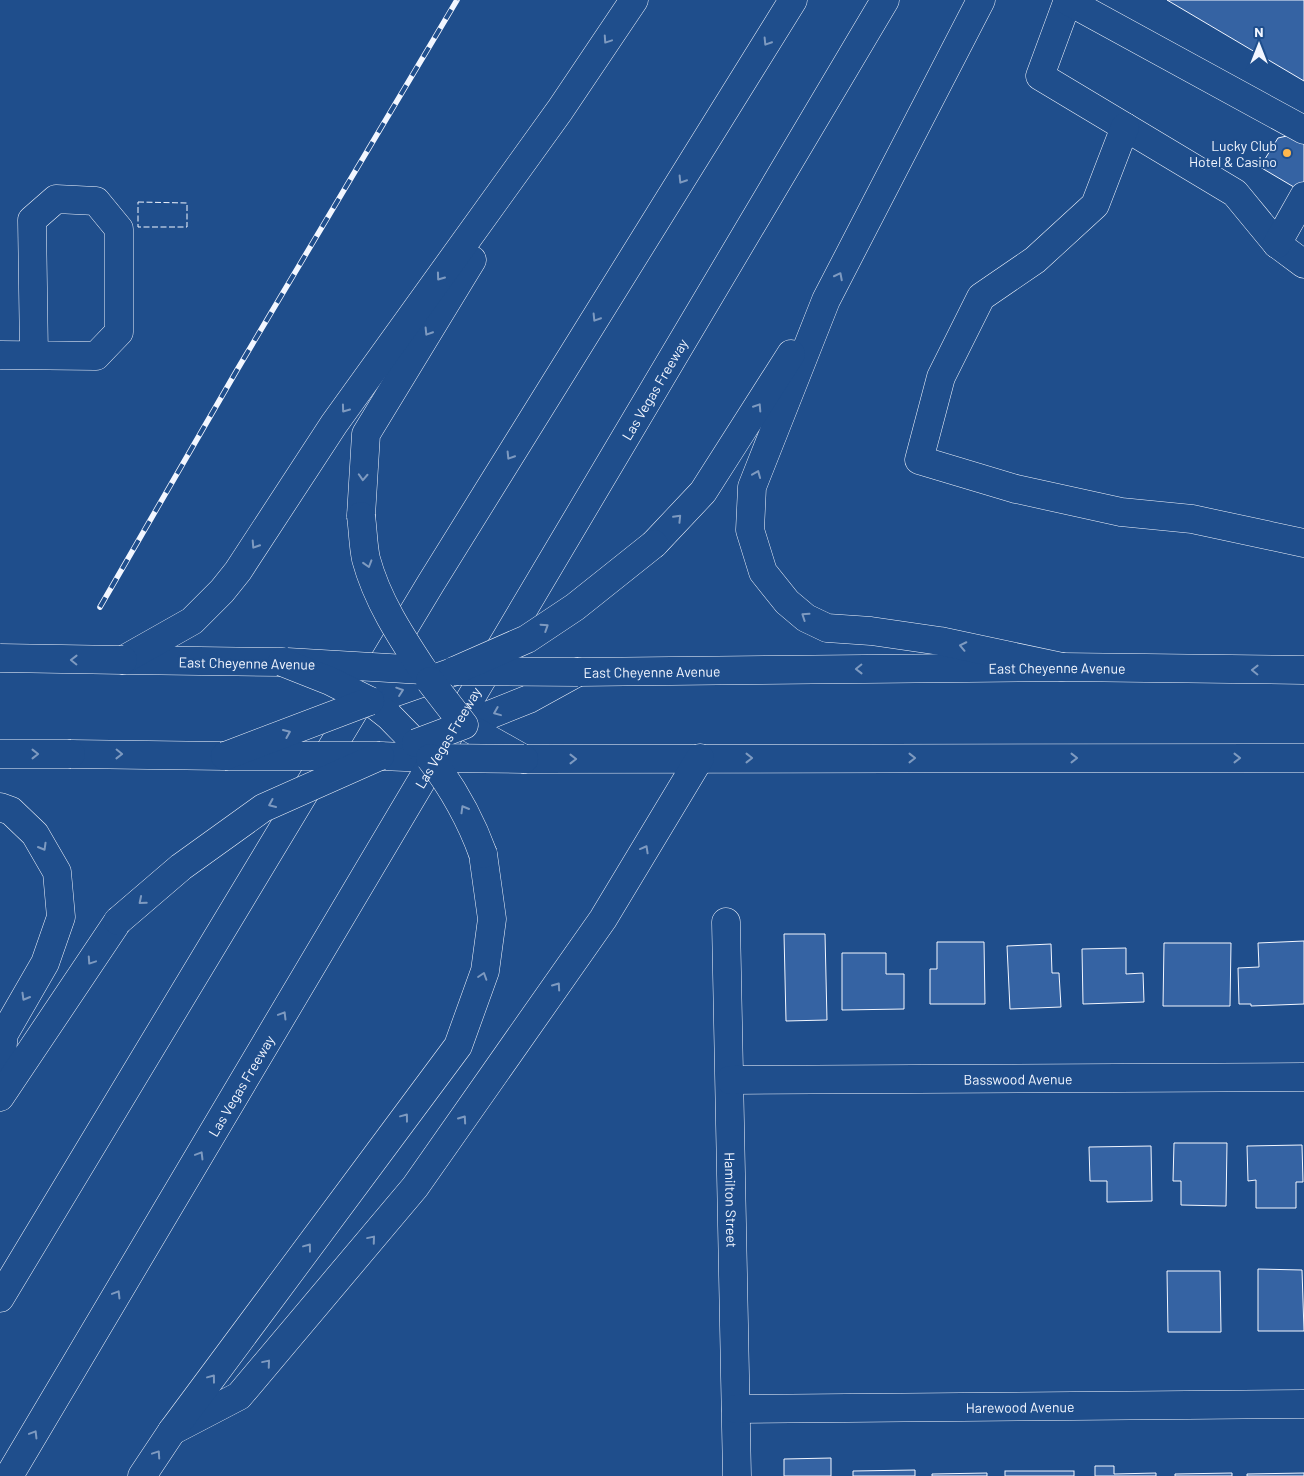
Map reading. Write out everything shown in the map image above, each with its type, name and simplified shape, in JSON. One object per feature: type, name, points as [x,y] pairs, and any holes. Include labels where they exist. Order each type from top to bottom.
[{"type":"main road","points":[[123,660],[192,621],[228,585],[334,424],[560,110],[634,0]]},
{"type":"main road","points":[[0,1298],[431,583],[793,0]]},
{"type":"main road","name":"Las Vegas Freeway","points":[[9,1476],[885,0]]},
{"type":"main road","points":[[225,756],[527,639],[575,607],[654,544],[703,492],[826,300],[981,0]]},
{"type":"main road","points":[[1304,130],[1068,1],[1040,76],[1235,194],[1277,244],[1304,264]]},
{"type":"main road","points":[[524,759],[464,725],[435,674],[390,619],[377,592],[366,558],[361,516],[366,434],[560,110]]},
{"type":"main road","points":[[1125,128],[1095,205],[1035,260],[981,297],[941,377],[919,460],[1016,489],[1111,510],[1192,519],[1304,543]]},
{"type":"main road","points":[[1277,244],[1304,196]]},
{"type":"main road","points":[[0,355],[96,356],[119,332],[119,229],[96,201],[56,199],[32,220],[34,355]]},
{"type":"main road","points":[[826,300],[752,487],[750,530],[763,572],[787,602],[806,618],[827,628],[871,631],[940,641],[1062,667]]},
{"type":"main road","name":"East Cheyenne Avenue","points":[[0,658],[282,662],[435,674],[1062,667],[1304,670]]},
{"type":"main road","points":[[142,1476],[172,1431],[458,1046],[485,970],[492,919],[482,854],[470,819],[449,782],[423,751],[370,701],[330,681],[282,662]]},
{"type":"main road","points":[[423,751],[464,725],[529,698],[578,672]]},
{"type":"main road","points":[[0,754],[380,756],[423,751],[524,759],[1304,758]]},
{"type":"main road","points":[[0,1097],[118,920],[182,867],[263,808],[380,756]]},
{"type":"main road","points":[[172,1431],[239,1396],[415,1188],[603,919],[700,758]]},
{"type":"main road","points":[[0,1069],[4,1034],[46,963],[61,917],[57,872],[35,834],[5,809]]},
{"type":"main road","name":"Hamilton Street","points":[[726,922],[737,1476]]},
{"type":"main road","name":"Basswood Avenue","points":[[730,1080],[1304,1077]]},
{"type":"main road","name":"Harewood Avenue","points":[[736,1409],[1304,1404]]},
{"type":"building","points":[[1167,0],[1304,0],[1304,81]]},
{"type":"building","name":"Lucky Club Hotel & Casino","points":[[1304,132],[1304,193],[1260,167],[1278,138]]},
{"type":"building","points":[[784,934],[825,934],[827,1020],[786,1021]]},
{"type":"building","points":[[1304,941],[1304,1004],[1251,1006],[1251,1004],[1239,1004],[1238,968],[1259,967],[1258,943]]},
{"type":"building","points":[[937,942],[984,942],[985,1004],[930,1004],[930,969],[937,969]]},
{"type":"building","points":[[1164,943],[1231,943],[1230,1006],[1163,1006]]},
{"type":"building","points":[[1051,944],[1052,973],[1059,973],[1061,1007],[1010,1009],[1007,946]]},
{"type":"building","points":[[1126,948],[1126,974],[1143,973],[1144,1002],[1083,1004],[1082,949]]},
{"type":"building","points":[[842,953],[886,953],[886,974],[904,974],[904,1009],[842,1010]]},
{"type":"building","points":[[1174,1143],[1227,1143],[1226,1206],[1181,1205],[1181,1181],[1173,1181]]},
{"type":"building","points":[[1302,1145],[1303,1182],[1296,1182],[1296,1208],[1256,1208],[1256,1180],[1248,1181],[1247,1146]]},
{"type":"building","points":[[1151,1146],[1152,1201],[1107,1202],[1107,1181],[1090,1181],[1089,1147]]},
{"type":"building","points":[[1258,1269],[1302,1270],[1304,1331],[1258,1331]]},
{"type":"building","points":[[1167,1271],[1220,1271],[1221,1332],[1168,1332]]},
{"type":"building","points":[[831,1458],[831,1476],[784,1476],[784,1459]]},
{"type":"building","points":[[1095,1466],[1114,1466],[1114,1474],[1156,1473],[1156,1476],[1095,1476]]},
{"type":"building","points":[[915,1470],[915,1476],[853,1476],[853,1471]]},
{"type":"building","points":[[1005,1471],[1074,1471],[1074,1476],[1005,1476]]},
{"type":"building","points":[[987,1473],[987,1476],[932,1476],[932,1474]]},
{"type":"building","points":[[1232,1473],[1232,1476],[1175,1476],[1175,1474]]},
{"type":"building","points":[[1304,1473],[1304,1476],[1247,1476],[1247,1474]]},
{"type":"railway","points":[[100,607],[237,370],[457,0]]},
{"type":"fence","points":[[138,202],[187,203],[187,227],[138,227],[138,202]]},
{"type":"place","name":"Lucky Club Hotel & Casino","points":[[1287,153]]}]
